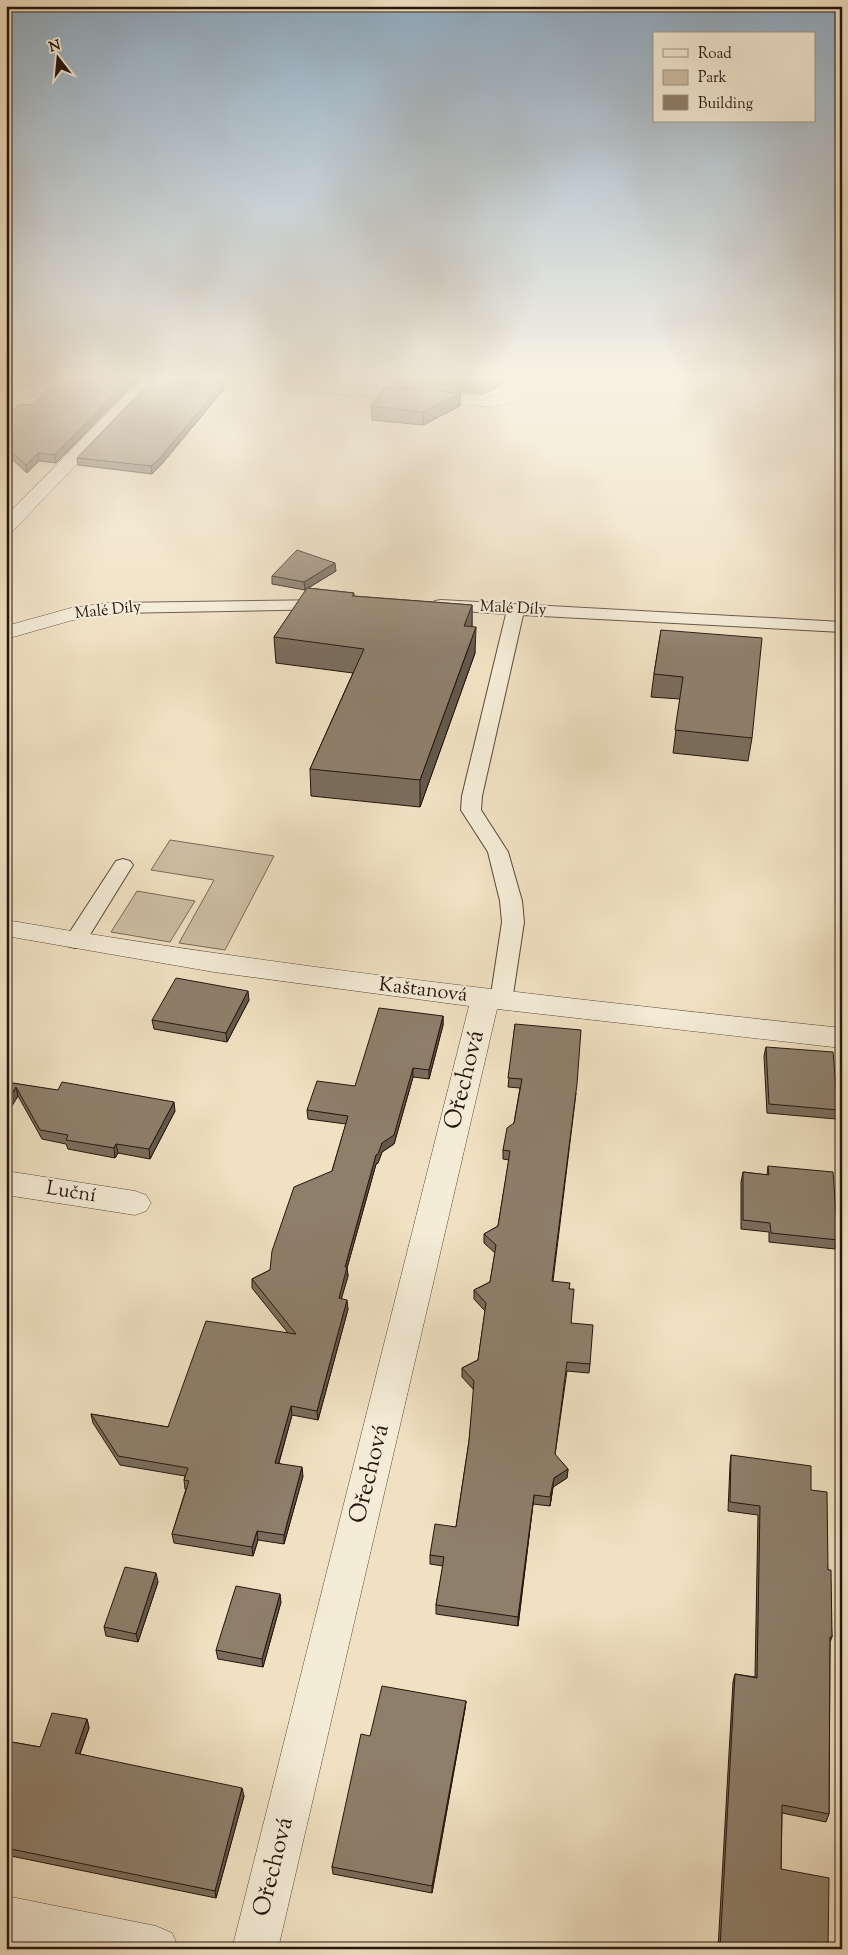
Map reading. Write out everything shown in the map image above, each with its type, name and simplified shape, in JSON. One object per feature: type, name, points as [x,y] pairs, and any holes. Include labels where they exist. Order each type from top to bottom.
[{"type":"street","points":[[6,527],[63,468]]},
{"type":"street","name":"Malé Díly","points":[[6,634],[71,614],[116,608]]},
{"type":"street","name":"Kaštanová","points":[[6,928],[232,967],[493,1000],[842,1038]]},
{"type":"street","name":"Ořechová","points":[[255,1949],[493,1000]]},
{"type":"street","name":"Luční","points":[[6,1183],[136,1203]]},
{"type":"street","points":[[6,1919],[156,1949]]},
{"type":"lane","name":"Malé Díly","points":[[116,608],[346,605]]},
{"type":"lane","name":"Malé Díly","points":[[426,605],[842,627]]},
{"type":"lane","points":[[493,1000],[513,922],[511,901],[498,852],[471,810],[472,796],[516,609]]},
{"type":"lane","points":[[75,940],[124,865]]},
{"type":"green space","points":[[170,840],[274,856],[225,950],[179,943],[214,880],[151,870]]},
{"type":"green space","points":[[137,891],[195,901],[170,942],[111,932]]},
{"type":"building","points":[[297,550],[335,563],[304,582],[272,576]]},
{"type":"building","points":[[307,588],[354,593],[352,596],[472,605],[464,626],[476,627],[420,780],[310,769],[364,649],[274,637]]},
{"type":"building","points":[[661,630],[762,638],[752,738],[675,730],[683,677],[654,674]]},
{"type":"building","points":[[176,978],[248,991],[226,1033],[152,1020]]},
{"type":"building","points":[[379,1008],[443,1016],[429,1070],[413,1068],[394,1135],[382,1143],[376,1155],[345,1267],[347,1267],[339,1298],[347,1300],[317,1411],[291,1406],[275,1463],[302,1467],[284,1535],[257,1531],[252,1547],[172,1534],[189,1481],[184,1480],[188,1468],[118,1456],[91,1414],[168,1427],[206,1321],[296,1334],[252,1279],[270,1270],[272,1251],[294,1187],[332,1171],[348,1116],[307,1110],[317,1081],[355,1086]]},
{"type":"building","points":[[515,1024],[581,1030],[577,1084],[552,1281],[570,1283],[569,1289],[574,1289],[571,1323],[593,1325],[590,1364],[567,1362],[555,1454],[568,1469],[554,1478],[550,1497],[534,1495],[518,1617],[436,1605],[444,1557],[430,1555],[435,1524],[456,1527],[469,1441],[474,1381],[462,1368],[478,1360],[486,1303],[474,1290],[490,1282],[496,1245],[484,1234],[498,1226],[510,1151],[503,1150],[507,1128],[514,1123],[522,1079],[508,1078]]},
{"type":"building","points":[[766,1047],[833,1052],[838,1110],[769,1104]]},
{"type":"building","points":[[6,1082],[58,1090],[62,1082],[174,1102],[149,1149],[116,1144],[114,1148],[66,1140],[68,1135],[40,1130],[16,1087],[6,1104]]},
{"type":"building","points":[[768,1166],[833,1172],[838,1240],[771,1233],[770,1223],[743,1220],[743,1172],[769,1175]]},
{"type":"building","points":[[731,1455],[811,1466],[811,1490],[827,1492],[828,1570],[831,1570],[832,1637],[830,1637],[829,1814],[782,1805],[781,1869],[829,1878],[828,1949],[720,1949],[735,1674],[757,1678],[760,1506],[730,1502]]},
{"type":"building","points":[[125,1567],[156,1573],[136,1634],[104,1627]]},
{"type":"building","points":[[236,1586],[280,1594],[262,1659],[216,1650]]},
{"type":"building","points":[[382,1686],[466,1701],[432,1886],[332,1867],[361,1734],[370,1736]]},
{"type":"building","points":[[52,1713],[87,1719],[75,1753],[242,1788],[215,1891],[6,1848],[6,1741],[40,1747]]}]
